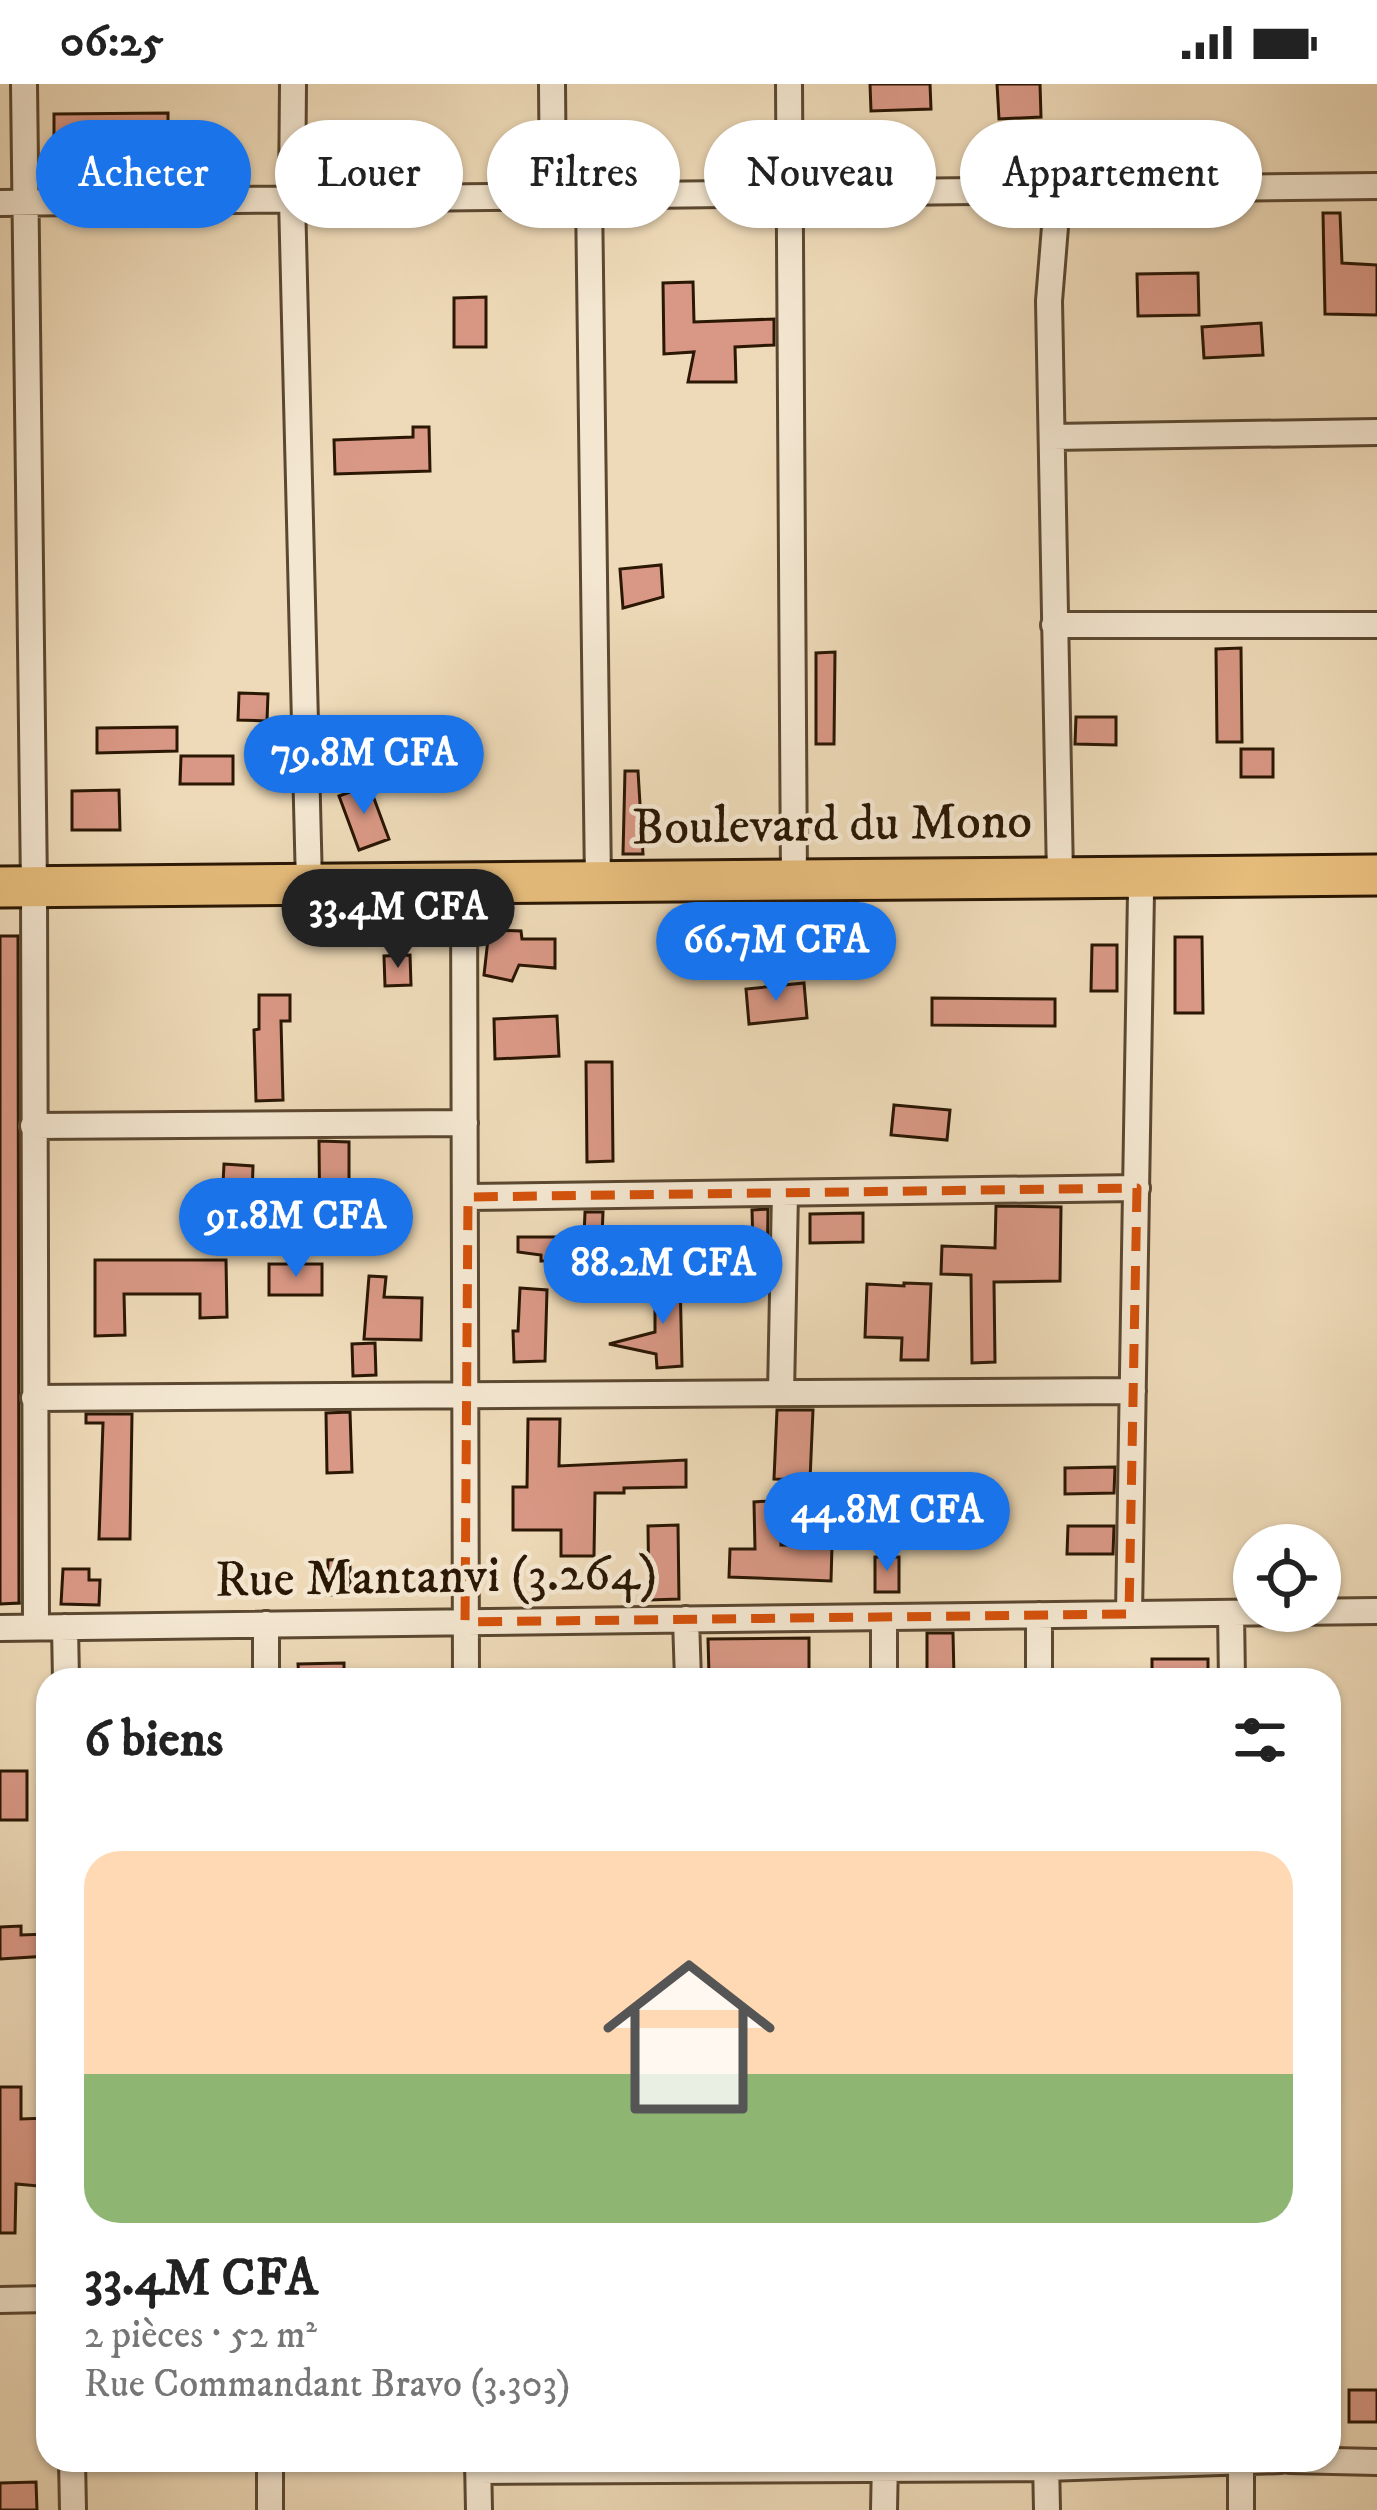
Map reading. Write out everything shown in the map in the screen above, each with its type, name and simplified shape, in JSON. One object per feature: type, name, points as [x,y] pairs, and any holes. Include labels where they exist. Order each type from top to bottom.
[{"type":"main road","name":"Boulevard du Mono","points":[[17,895],[1133,884],[1377,875]]},
{"type":"main road","name":"Boulevard du Mono","points":[[17,895],[309,884],[464,891],[598,882],[1060,876],[1133,884],[1377,892]]},
{"type":"street","points":[[24,84],[13,203],[17,895],[33,1126],[36,1627]]},
{"type":"street","points":[[293,84],[293,120]]},
{"type":"street","points":[[552,84],[553,120]]},
{"type":"street","points":[[789,84],[789,120]]},
{"type":"street","points":[[1262,187],[1377,186]]},
{"type":"street","points":[[13,203],[275,199]]},
{"type":"street","points":[[293,228],[309,884]]},
{"type":"street","points":[[589,228],[598,882]]},
{"type":"street","points":[[790,228],[794,881]]},
{"type":"street","points":[[1055,228],[1049,301],[1060,876]]},
{"type":"street","points":[[1052,437],[1377,432]]},
{"type":"street","points":[[1054,625],[1377,625]]},
{"type":"street","points":[[1129,1614],[1137,1188],[1133,884]]},
{"type":"street","points":[[464,891],[466,1668]]},
{"type":"street","points":[[33,1126],[465,1123]]},
{"type":"street","points":[[468,1198],[1137,1188]]},
{"type":"street","points":[[782,1393],[785,1193]]},
{"type":"street","points":[[34,1398],[1133,1391]]},
{"type":"street","name":"Rue Mantanvi (3.264)","points":[[0,1628],[1377,1611]]},
{"type":"street","points":[[1231,1613],[1232,1668]]},
{"type":"street","points":[[1039,1615],[1039,1668]]},
{"type":"street","points":[[884,1617],[884,1668]]},
{"type":"street","points":[[686,1619],[688,1668]]},
{"type":"street","points":[[266,1624],[266,1668]]},
{"type":"street","points":[[65,1627],[66,1668]]},
{"type":"street","points":[[0,2300],[36,2299]]},
{"type":"street","points":[[1341,2461],[1377,2462]]},
{"type":"street","points":[[72,2472],[73,2510]]},
{"type":"street","points":[[270,2472],[270,2510]]},
{"type":"street","points":[[478,2472],[479,2510]]},
{"type":"street","points":[[884,2472],[884,2510]]},
{"type":"street","points":[[1046,2472],[1047,2510]]},
{"type":"street","points":[[1241,2472],[1241,2510]]},
{"type":"highlighted area","points":[[1137,1188],[1129,1614],[465,1622],[468,1197]]},
{"type":"shaded area","points":[[25,936],[24,1603],[0,1603],[0,937]]},
{"type":"building","points":[[870,84],[930,84],[931,109],[871,111]]},
{"type":"building","points":[[997,84],[1040,84],[1041,117],[999,119]]},
{"type":"building","points":[[168,113],[168,120],[54,120],[54,114]]},
{"type":"building","points":[[1323,213],[1340,213],[1342,263],[1377,265],[1377,315],[1325,314]]},
{"type":"building","points":[[1198,273],[1199,315],[1138,316],[1137,274]]},
{"type":"building","points":[[693,282],[694,322],[774,319],[774,345],[735,347],[736,382],[688,382],[694,352],[664,354],[663,283]]},
{"type":"building","points":[[486,297],[486,347],[454,347],[454,298]]},
{"type":"building","points":[[1261,323],[1263,355],[1204,358],[1202,327]]},
{"type":"building","points":[[413,427],[429,427],[430,471],[335,474],[334,440],[413,437]]},
{"type":"building","points":[[661,565],[663,597],[623,608],[620,569]]},
{"type":"building","points":[[1241,648],[1242,742],[1217,742],[1216,649]]},
{"type":"building","points":[[835,652],[834,744],[816,744],[816,653]]},
{"type":"building","points":[[239,693],[268,694],[267,721],[238,720]]},
{"type":"building","points":[[1076,717],[1116,717],[1116,745],[1075,744]]},
{"type":"building","points":[[177,727],[177,751],[97,753],[97,728]]},
{"type":"building","points":[[1241,749],[1273,749],[1273,777],[1241,777]]},
{"type":"building","points":[[181,756],[233,756],[233,784],[180,784]]},
{"type":"building","points":[[625,771],[638,771],[643,854],[623,854]]},
{"type":"building","points":[[369,785],[389,839],[359,850],[339,796]]},
{"type":"building","points":[[119,790],[120,830],[72,830],[72,791]]},
{"type":"building","points":[[489,930],[521,931],[522,939],[555,939],[555,968],[519,965],[512,981],[484,975]]},
{"type":"building","points":[[0,936],[18,936],[19,1603],[0,1604]]},
{"type":"building","points":[[1175,937],[1202,937],[1203,1013],[1175,1013]]},
{"type":"building","points":[[1092,945],[1117,945],[1117,991],[1091,991]]},
{"type":"building","points":[[410,955],[411,985],[385,986],[384,956]]},
{"type":"building","points":[[804,983],[807,1018],[749,1024],[746,989]]},
{"type":"building","points":[[259,995],[290,995],[290,1021],[281,1021],[283,1100],[256,1101],[254,1030],[259,1029]]},
{"type":"building","points":[[932,998],[1055,999],[1055,1026],[932,1025]]},
{"type":"building","points":[[557,1016],[559,1056],[495,1059],[494,1019]]},
{"type":"building","points":[[586,1062],[612,1062],[613,1161],[587,1162]]},
{"type":"building","points":[[894,1105],[950,1110],[947,1140],[891,1135]]},
{"type":"building","points":[[319,1141],[349,1142],[349,1238],[320,1238]]},
{"type":"building","points":[[224,1164],[253,1166],[251,1224],[221,1222]]},
{"type":"building","points":[[996,1206],[1061,1207],[1060,1281],[994,1282],[995,1362],[972,1363],[971,1275],[941,1274],[942,1246],[995,1248]]},
{"type":"building","points":[[768,1209],[767,1281],[754,1282],[752,1210]]},
{"type":"building","points":[[585,1212],[603,1212],[602,1237],[648,1242],[648,1255],[628,1255],[628,1259],[562,1253],[562,1261],[541,1261],[541,1255],[518,1252],[518,1237],[584,1237]]},
{"type":"building","points":[[863,1213],[863,1242],[810,1243],[810,1214]]},
{"type":"building","points":[[95,1260],[226,1260],[227,1317],[200,1318],[200,1294],[124,1294],[125,1335],[95,1336]]},
{"type":"building","points":[[269,1264],[322,1264],[322,1295],[269,1295]]},
{"type":"building","points":[[369,1276],[386,1277],[384,1297],[422,1298],[421,1340],[364,1339]]},
{"type":"building","points":[[680,1278],[682,1366],[657,1368],[656,1354],[609,1344],[655,1332],[655,1279]]},
{"type":"building","points":[[867,1284],[931,1284],[928,1360],[901,1360],[902,1338],[865,1337]]},
{"type":"building","points":[[520,1288],[547,1290],[545,1361],[514,1362]]},
{"type":"building","points":[[375,1343],[376,1375],[353,1376],[352,1344]]},
{"type":"building","points":[[777,1410],[813,1410],[810,1480],[774,1479]]},
{"type":"building","points":[[350,1412],[352,1472],[327,1473],[326,1413]]},
{"type":"building","points":[[86,1414],[132,1414],[130,1539],[99,1539],[103,1423],[86,1423]]},
{"type":"building","points":[[528,1419],[560,1419],[559,1466],[686,1460],[686,1487],[595,1493],[594,1556],[561,1556],[561,1530],[513,1530],[513,1487],[527,1487]]},
{"type":"building","points":[[1115,1467],[1114,1493],[1065,1494],[1065,1468]]},
{"type":"building","points":[[782,1500],[781,1545],[832,1546],[831,1581],[729,1577],[730,1549],[755,1549],[754,1502]]},
{"type":"building","points":[[678,1525],[679,1599],[649,1600],[648,1526]]},
{"type":"building","points":[[1068,1526],[1114,1526],[1113,1554],[1067,1554]]},
{"type":"building","points":[[875,1557],[899,1557],[899,1592],[875,1592]]},
{"type":"building","points":[[350,1559],[350,1594],[327,1595],[328,1560]]},
{"type":"building","points":[[63,1569],[89,1569],[89,1580],[100,1580],[99,1605],[61,1604]]},
{"type":"building","points":[[927,1633],[953,1633],[954,1668],[927,1668]]},
{"type":"building","points":[[809,1638],[809,1668],[709,1668],[708,1639]]},
{"type":"building","points":[[1152,1659],[1208,1659],[1208,1668],[1152,1668]]},
{"type":"building","points":[[344,1663],[344,1668],[298,1668],[298,1664]]},
{"type":"building","points":[[0,1771],[27,1771],[27,1820],[0,1820]]},
{"type":"building","points":[[21,1926],[21,1935],[36,1934],[36,1957],[0,1959],[0,1927]]},
{"type":"building","points":[[0,2087],[21,2087],[21,2119],[36,2118],[36,2186],[16,2184],[15,2233],[0,2233]]},
{"type":"building","points":[[1349,2390],[1377,2390],[1377,2422],[1349,2422]]},
{"type":"building","points":[[36,2482],[37,2510],[0,2510],[0,2483]]}]
